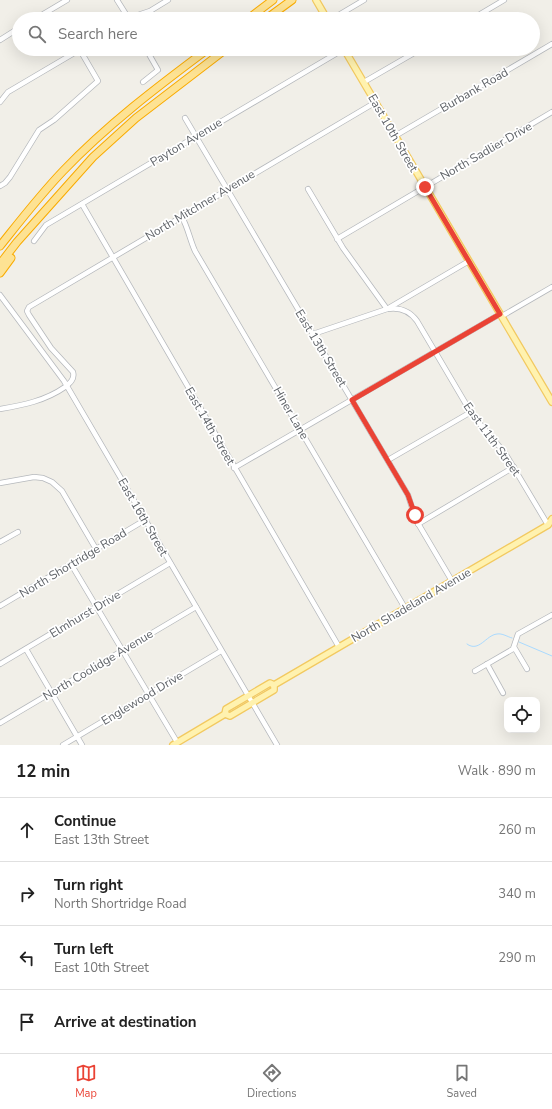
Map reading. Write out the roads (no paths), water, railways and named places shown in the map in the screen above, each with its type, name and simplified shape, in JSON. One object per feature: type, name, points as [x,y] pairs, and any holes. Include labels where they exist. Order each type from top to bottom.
[{"type":"highway","points":[[257,12],[273,0]]},
{"type":"highway","points":[[276,12],[292,0]]},
{"type":"highway","points":[[0,246],[47,188],[88,145],[137,103],[199,56]]},
{"type":"highway","points":[[0,264],[17,242],[83,166],[115,136],[217,56]]},
{"type":"highway","points":[[0,273],[31,227]]},
{"type":"main road","points":[[316,0],[323,12]]},
{"type":"main road","name":"East 10th Street","points":[[348,56],[552,402]]},
{"type":"main road","name":"North Shadeland Avenue","points":[[226,714],[226,709],[270,683],[274,685],[550,525],[552,519]]},
{"type":"main road","name":"North Shadeland Avenue","points":[[175,744],[226,714],[230,716],[274,690],[274,685]]},
{"type":"street","points":[[47,12],[67,0]]},
{"type":"street","points":[[118,0],[125,12]]},
{"type":"street","points":[[147,12],[168,0]]},
{"type":"street","points":[[344,12],[364,0]]},
{"type":"street","points":[[484,12],[504,0]]},
{"type":"street","points":[[0,40],[12,32]]},
{"type":"street","name":"Burbank Road","points":[[540,51],[552,44]]},
{"type":"street","points":[[0,102],[8,92],[69,56]]},
{"type":"street","points":[[0,186],[9,179],[40,129],[54,120],[98,81],[85,56]]},
{"type":"street","points":[[143,82],[158,70],[150,56]]},
{"type":"street","name":"Payton Avenue","points":[[34,241],[46,225],[332,56]]},
{"type":"street","points":[[364,82],[409,56]]},
{"type":"street","name":"Burbank Road","points":[[395,136],[532,56]]},
{"type":"street","name":"North Mitchner Avenue","points":[[67,386],[74,376],[51,348],[28,314],[27,311],[32,305],[376,102]]},
{"type":"street","name":"North Sadlier Drive","points":[[337,239],[552,112]]},
{"type":"street","name":"East 13th Street","points":[[185,118],[388,460],[408,495],[418,524],[452,581]]},
{"type":"street","points":[[308,189],[337,239],[387,309]]},
{"type":"street","name":"East 14th Street","points":[[82,204],[338,647]]},
{"type":"street","name":"Hiner Lane","points":[[182,217],[192,244],[405,608]]},
{"type":"street","points":[[313,334],[387,309],[469,261]]},
{"type":"street","points":[[234,468],[435,352],[552,287]]},
{"type":"street","name":"East 16th Street","points":[[0,295],[67,386],[277,745]]},
{"type":"street","name":"East 11th Street","points":[[387,309],[392,308],[402,310],[417,321],[471,412],[480,425],[505,453],[550,525]]},
{"type":"street","points":[[0,410],[37,401],[52,395],[67,386]]},
{"type":"street","points":[[388,460],[471,412]]},
{"type":"street","points":[[418,524],[514,467]]},
{"type":"street","points":[[0,483],[30,477],[45,478],[54,483],[62,491],[96,549]]},
{"type":"street","name":"North Shortridge Road","points":[[0,604],[145,520]]},
{"type":"street","points":[[0,542],[18,532]]},
{"type":"street","name":"Elmhurst Drive","points":[[0,664],[170,563]]},
{"type":"street","points":[[70,564],[148,694],[175,744]]},
{"type":"street","name":"North Coolidge Avenue","points":[[0,723],[196,607]]},
{"type":"street","points":[[475,671],[513,649],[518,634],[552,615]]},
{"type":"street","points":[[514,647],[527,669]]},
{"type":"street","points":[[26,649],[82,745]]},
{"type":"street","name":"Englewood Drive","points":[[63,745],[221,651]]},
{"type":"street","points":[[487,664],[504,693]]},
{"type":"waterway","points":[[467,644],[471,646],[479,645],[489,637],[497,634],[512,638]]},
{"type":"waterway","points":[[519,642],[552,656]]}]
